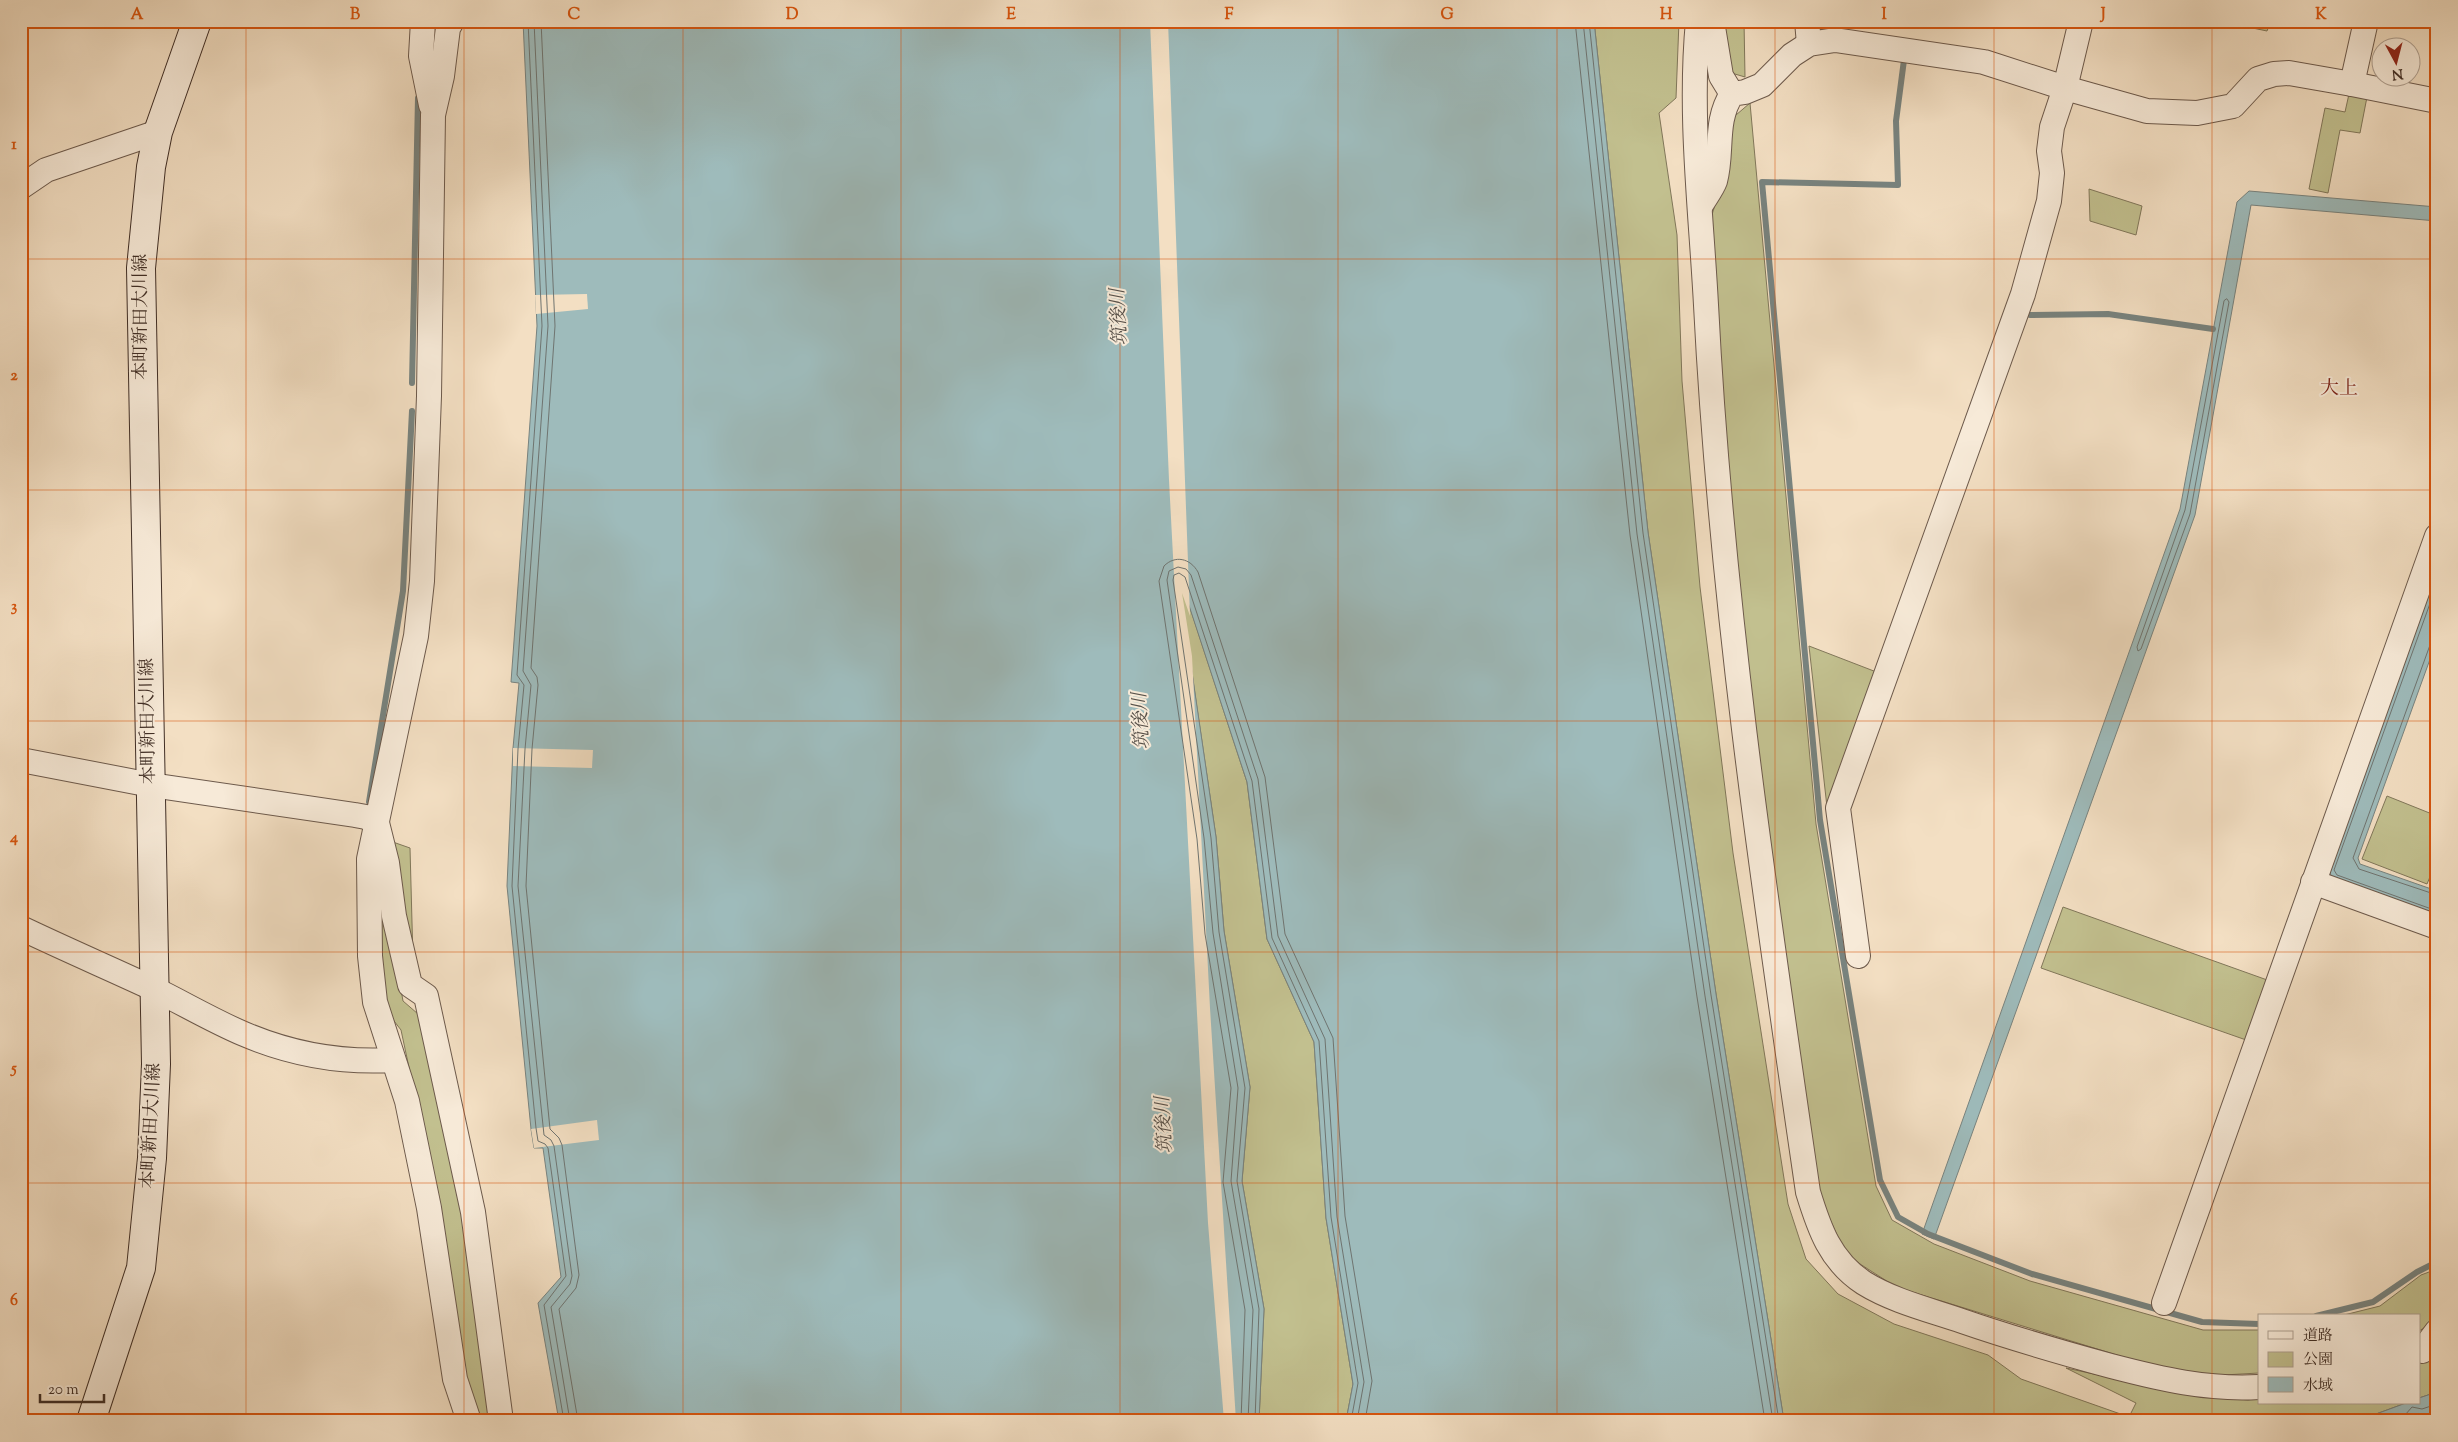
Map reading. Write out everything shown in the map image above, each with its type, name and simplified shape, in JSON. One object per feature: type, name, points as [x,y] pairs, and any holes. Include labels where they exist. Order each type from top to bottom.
[{"type":"main road","name":"本町新田大川線","points":[[91,1421],[141,1268],[152,1158],[156,1064],[141,268],[151,167],[158,132],[197,21]]},
{"type":"street","points":[[423,21],[421,56],[433,114],[430,386],[422,580],[416,636],[369,859],[370,956],[375,1002],[407,1100],[429,1208],[455,1379],[469,1421]]},
{"type":"street","points":[[433,114],[442,76],[448,28],[452,21]]},
{"type":"street","points":[[1698,21],[1694,63],[1695,134],[1715,447],[1727,582],[1752,798],[1808,1192],[1820,1231],[1839,1262],[1863,1283],[1902,1301],[2037,1346],[2177,1383],[2237,1388],[2258,1387]]},
{"type":"street","points":[[1712,21],[1721,76],[1732,94]]},
{"type":"street","points":[[1858,956],[1838,808],[2023,294],[2049,201],[2052,173],[2049,151],[2051,135],[2065,88],[2081,21]]},
{"type":"street","points":[[2352,84],[2366,21]]},
{"type":"street","points":[[1732,94],[1745,92],[1762,85],[1792,55],[1808,32],[1835,40],[1984,62],[2065,88],[2147,111],[2197,113],[2233,106],[2258,79],[2274,74],[2289,73],[2437,101]]},
{"type":"street","points":[[1701,205],[1714,182],[1721,122],[1732,94]]},
{"type":"street","points":[[21,187],[46,170],[158,132]]},
{"type":"street","points":[[2164,1303],[2437,536]]},
{"type":"street","points":[[21,760],[150,785],[355,815],[366,817],[377,823],[387,863],[394,916],[410,985],[426,996],[473,1212],[501,1421]]},
{"type":"street","points":[[2313,882],[2437,927]]},
{"type":"street","points":[[21,928],[154,989],[244,1034],[302,1053],[369,1061],[393,1060]]},
{"type":"street","points":[[2426,1350],[2437,1332]]},
{"type":"green space","points":[[1594,21],[1679,21],[1676,98],[1659,113],[1677,235],[1682,381],[1700,587],[1733,853],[1788,1204],[1806,1259],[1838,1294],[1894,1324],[1988,1355],[2021,1379],[2129,1417],[2136,1403],[2066,1368],[2187,1394],[2248,1400],[2258,1398],[2258,1404],[2403,1404],[2357,1421],[1784,1421],[1716,994],[1648,532]]},
{"type":"green space","points":[[1721,21],[1744,21],[1745,77],[1728,72]]},
{"type":"green space","points":[[2219,21],[2271,21],[2267,31]]},
{"type":"green space","points":[[2349,94],[2367,97],[2360,133],[2340,130],[2328,193],[2309,189],[2325,108],[2345,112]]},
{"type":"green space","points":[[1750,103],[1816,824],[1876,1186],[1892,1220],[1934,1244],[2030,1281],[2203,1330],[2258,1330],[2258,1373],[2188,1377],[1896,1287],[1846,1255],[1819,1195],[1766,849],[1736,577],[1710,221],[1725,173],[1729,121]]},
{"type":"green space","points":[[2089,189],[2142,206],[2136,235],[2090,221]]},
{"type":"green space","points":[[1176,565],[1247,782],[1267,939],[1314,1042],[1326,1218],[1353,1384],[1346,1421],[1259,1421],[1264,1309],[1242,1181],[1250,1087],[1224,931],[1216,837]]},
{"type":"green space","points":[[1809,646],[1879,673],[1828,816]]},
{"type":"green space","points":[[2387,796],[2437,816],[2437,860],[2427,884],[2362,859]]},
{"type":"green space","points":[[390,841],[410,848],[413,960]]},
{"type":"green space","points":[[378,860],[403,1001],[425,1020],[469,1210],[493,1421],[479,1421],[460,1363],[442,1222],[401,1030],[384,1008]]},
{"type":"green space","points":[[2063,907],[2270,981],[2249,1041],[2041,968]]},
{"type":"green space","points":[[2437,1269],[2437,1320],[2420,1330],[2420,1314],[2348,1314],[2380,1306],[2421,1275]]},
{"type":"green space","points":[[2437,1354],[2437,1392],[2420,1398],[2420,1360]]},
{"type":"water","name":"筑後川","points":[[523,21],[1594,21],[1648,532],[1716,994],[1784,1421],[1346,1421],[1353,1384],[1326,1218],[1314,1042],[1267,939],[1247,782],[1177,569],[1216,837],[1224,931],[1250,1087],[1242,1181],[1264,1309],[1259,1421],[559,1421],[538,1303],[561,1277],[543,1148],[534,1148],[531,1129],[507,886],[513,748],[519,683],[511,682],[537,326]]},
{"type":"water","points":[[2249,191],[2437,207],[2437,221],[2251,205],[2195,515],[1934,1239],[1922,1234],[2180,509],[2237,202]]},
{"type":"water","points":[[2437,569],[2437,640],[2358,858],[2360,864],[2437,891],[2437,917],[2332,878],[2329,870]]},
{"type":"water","points":[[2437,1392],[2437,1421],[2357,1421],[2403,1404],[2420,1404],[2420,1398]]},
{"type":"pier","points":[[1150,21],[1168,21],[1190,616],[1182,593],[1192,656],[1210,1008],[1236,1421],[1224,1421],[1208,1223],[1169,480]]},
{"type":"pier","points":[[587,294],[588,309],[536,314],[535,295]]},
{"type":"pier","points":[[513,748],[593,750],[592,768],[513,766]]},
{"type":"pier","points":[[597,1120],[599,1140],[534,1148],[531,1129]]},
{"type":"waterway","points":[[1904,60],[1896,121],[1898,185],[1762,182],[1820,820],[1880,1180],[1898,1217],[1928,1234],[2032,1274],[2202,1322],[2258,1324]]},
{"type":"waterway","points":[[412,383],[418,98]]},
{"type":"waterway","points":[[2030,315],[2108,314],[2213,329]]},
{"type":"waterway","points":[[369,802],[403,591],[412,411]]},
{"type":"waterway","points":[[2324,1314],[2373,1302],[2417,1272],[2437,1262]]},
{"type":"district","name":"大上","points":[[2339,389]]}]
